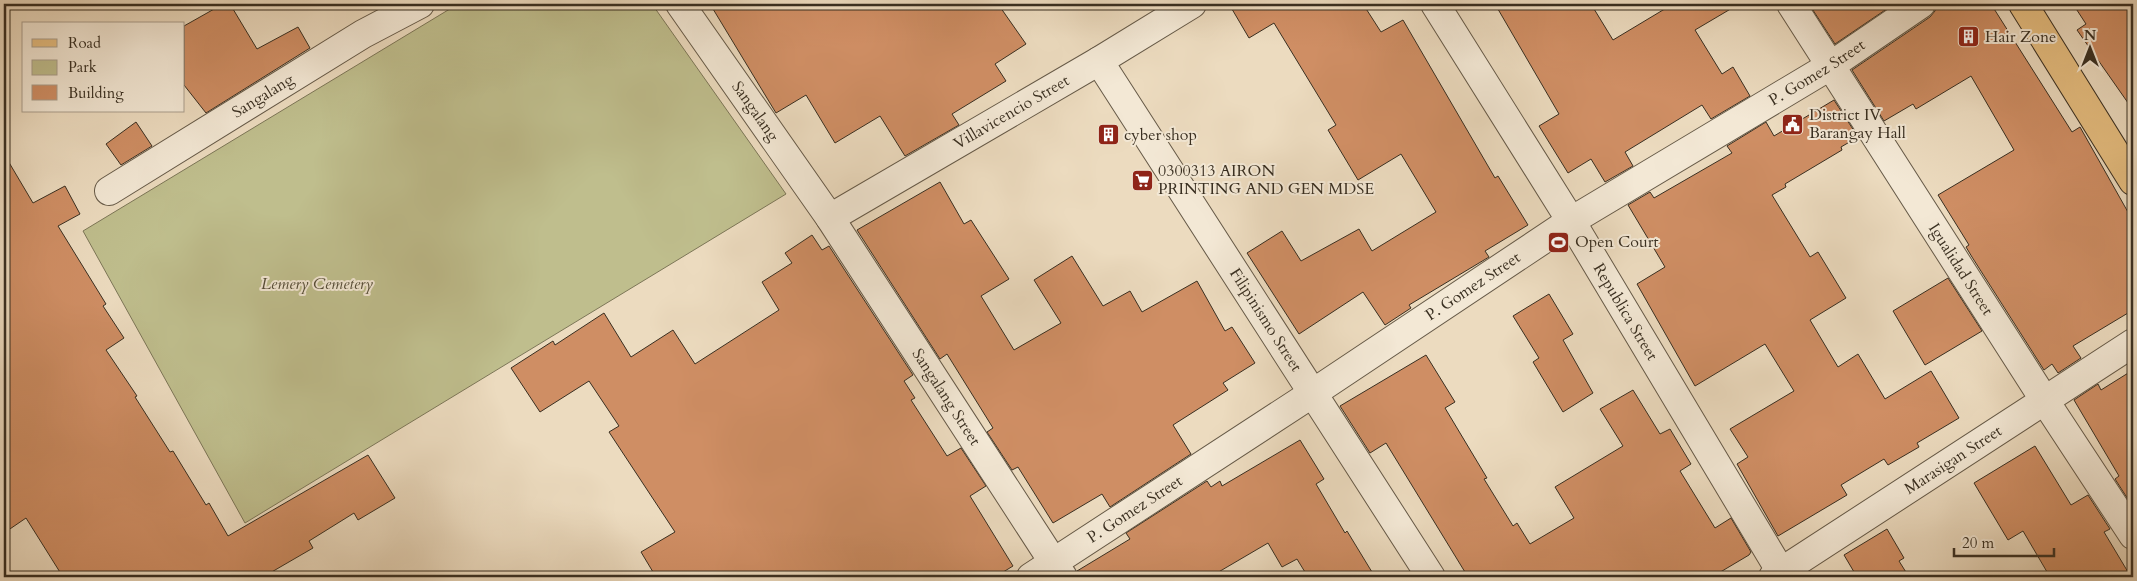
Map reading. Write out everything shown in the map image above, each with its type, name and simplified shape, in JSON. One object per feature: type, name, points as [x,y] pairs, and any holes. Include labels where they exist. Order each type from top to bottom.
[{"type":"main road","points":[[2023,4],[2133,181]]},
{"type":"street","name":"Sangalang","points":[[109,191],[364,34],[420,4]]},
{"type":"street","name":"Sangalang","points":[[680,4],[830,218]]},
{"type":"street","name":"Villavicencio Street","points":[[830,218],[1099,61],[1192,4]]},
{"type":"street","name":"Republica Street","points":[[1435,4],[1571,221],[1777,574]]},
{"type":"street","name":"Igualidad Street","points":[[1790,4],[2133,535]]},
{"type":"street","name":"P. Gomez Street","points":[[1031,577],[1059,570],[1313,394],[1571,221],[1830,66],[1921,4]]},
{"type":"street","name":"Filipinismo Street","points":[[1099,61],[1431,577]]},
{"type":"street","name":"Sangalang Street","points":[[830,218],[1059,570]]},
{"type":"street","name":"Marasigan Street","points":[[1777,574],[2133,343]]},
{"type":"green space","name":"Lemery Cemetery","points":[[458,4],[652,4],[786,194],[245,523],[83,231]]},
{"type":"building","points":[[223,4],[230,4],[257,49],[298,27],[310,48],[206,113],[185,86],[185,25]]},
{"type":"building","points":[[710,4],[998,4],[1026,44],[995,64],[1006,81],[952,114],[959,125],[905,156],[880,116],[835,143],[806,95],[776,113]]},
{"type":"building","points":[[1229,4],[1363,4],[1381,32],[1403,20],[1495,178],[1498,176],[1528,225],[1485,251],[1489,257],[1409,305],[1411,308],[1385,325],[1363,292],[1299,334],[1247,253],[1282,231],[1301,261],[1359,229],[1372,251],[1436,212],[1401,154],[1358,180],[1328,130],[1336,125],[1274,23],[1249,38]]},
{"type":"building","points":[[1495,4],[1591,4],[1613,40],[1673,4],[1739,4],[1695,30],[1722,74],[1733,67],[1750,96],[1711,119],[1702,105],[1625,152],[1633,166],[1605,182],[1591,159],[1568,173],[1539,126],[1559,114]]},
{"type":"building","points":[[1809,4],[1894,4],[1835,44]]},
{"type":"building","points":[[1936,4],[1991,4],[2072,132],[2080,127],[2133,221],[2133,310],[2073,346],[2081,358],[2058,373],[2052,364],[2044,370],[1972,257],[1966,247],[1969,245],[1938,195],[2014,150],[1971,76],[1916,109],[1913,104],[1884,121],[1852,70],[1930,17],[1935,11]]},
{"type":"building","points":[[2073,4],[2133,4],[2133,110],[2077,30],[2086,24]]},
{"type":"building","points":[[1834,100],[1858,137],[1841,147],[1842,150],[1785,184],[1786,187],[1772,195],[1810,257],[1818,252],[1846,298],[1810,320],[1838,367],[1858,354],[1885,399],[1931,371],[1959,418],[1917,443],[1919,447],[1888,465],[1884,459],[1841,485],[1847,495],[1778,536],[1737,464],[1748,457],[1730,429],[1794,391],[1765,344],[1695,386],[1637,284],[1665,267],[1628,205],[1650,192],[1654,198],[1732,153],[1727,146],[1766,122],[1774,136]]},
{"type":"building","points":[[136,122],[152,146],[121,165],[106,144]]},
{"type":"building","points":[[4,154],[33,203],[65,186],[80,214],[58,226],[106,304],[103,306],[124,338],[106,350],[137,396],[135,397],[170,452],[173,451],[206,505],[209,503],[228,536],[368,455],[395,498],[358,520],[354,513],[309,541],[313,548],[263,577],[63,577],[26,518],[4,533]]},
{"type":"building","points":[[940,182],[964,224],[971,220],[1009,279],[981,296],[1014,350],[1061,323],[1034,280],[1072,256],[1103,306],[1130,291],[1142,312],[1197,281],[1225,331],[1232,327],[1255,363],[1223,383],[1228,390],[1173,425],[1191,454],[1110,507],[1102,494],[1053,523],[1018,467],[1012,470],[987,432],[993,428],[947,354],[940,359],[857,230]]},
{"type":"building","points":[[812,235],[822,250],[829,246],[913,375],[904,381],[915,398],[911,400],[947,456],[961,448],[986,486],[970,496],[1013,566],[995,577],[656,577],[641,552],[675,532],[609,432],[619,426],[589,381],[540,412],[511,368],[553,341],[555,345],[604,313],[631,357],[673,330],[695,364],[779,310],[762,282],[792,263],[785,253]]},
{"type":"building","points":[[1948,278],[1982,331],[1925,365],[1893,311]]},
{"type":"building","points":[[1549,294],[1573,334],[1563,340],[1593,393],[1563,412],[1533,362],[1539,358],[1513,316]]},
{"type":"building","points":[[1426,355],[1455,402],[1445,408],[1487,478],[1484,479],[1513,526],[1517,523],[1530,544],[1574,518],[1555,487],[1623,446],[1600,409],[1633,390],[1660,434],[1670,429],[1691,464],[1680,471],[1715,528],[1731,518],[1751,552],[1712,577],[1468,577],[1386,443],[1370,453],[1340,406]]},
{"type":"building","points":[[2133,370],[2133,507],[2115,479],[2119,476],[2074,400],[2098,384],[2101,390]]},
{"type":"building","points":[[1300,440],[1324,479],[1316,484],[1345,533],[1347,531],[1375,577],[1308,577],[1297,559],[1282,567],[1268,543],[1210,577],[1078,577],[1077,571],[1130,539],[1126,533],[1207,481],[1211,487],[1220,481],[1222,486]]},
{"type":"building","points":[[2035,446],[2071,505],[2088,495],[2110,529],[2104,532],[2131,577],[2050,577],[2023,531],[2008,540],[1974,483]]},
{"type":"building","points":[[1887,529],[1904,558],[1899,561],[1909,577],[1857,577],[1844,555]]},
{"type":"place","name":"Hair Zone","points":[[1969,37]]},
{"type":"place","name":"District IV Barangay Hall","points":[[1793,124]]},
{"type":"place","name":"cyber shop","points":[[1108,135]]},
{"type":"place","name":"0300313 AIRON PRINTING AND GEN MDSE","points":[[1142,180]]},
{"type":"place","name":"Open Court","points":[[1559,242]]}]
